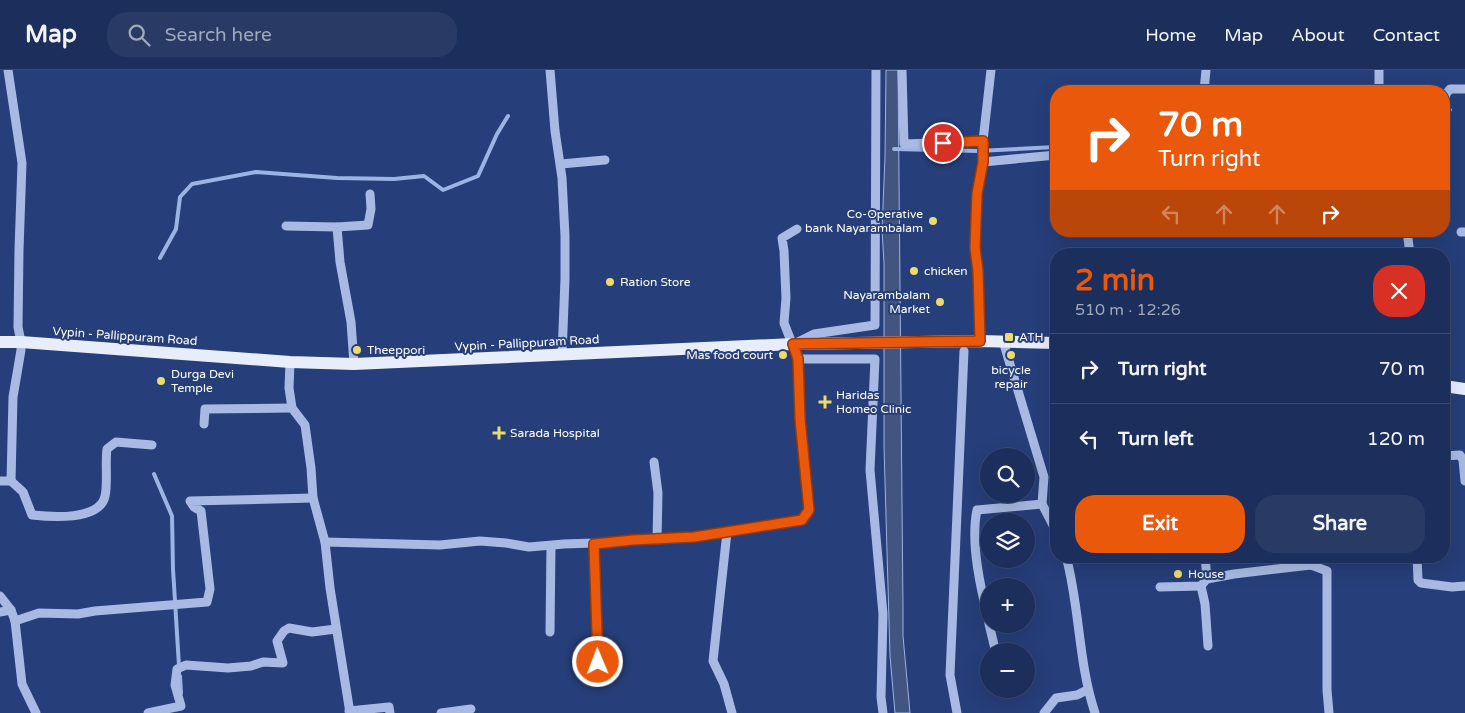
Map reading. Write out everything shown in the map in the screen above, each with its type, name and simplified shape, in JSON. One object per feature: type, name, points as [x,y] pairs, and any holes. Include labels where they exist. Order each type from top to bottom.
[{"type":"main road","name":"Vypin - Pallippuram Road","points":[[0,342],[290,362],[354,364],[793,344],[980,341],[1050,343]]},
{"type":"main road","points":[[1450,387],[1465,389]]},
{"type":"street","points":[[8,70],[22,163],[18,327],[21,342],[13,397],[11,481]]},
{"type":"street","points":[[550,70],[560,164],[565,279],[562,355]]},
{"type":"street","points":[[793,344],[814,334],[875,325],[876,70]]},
{"type":"street","points":[[902,70],[904,144],[983,141]]},
{"type":"street","points":[[980,341],[978,271],[975,248],[977,194],[983,159],[983,141],[991,70]]},
{"type":"street","points":[[1205,85],[1206,70]]},
{"type":"street","points":[[1379,70],[1379,85]]},
{"type":"street","points":[[1450,89],[1465,89]]},
{"type":"street","points":[[983,159],[1050,155]]},
{"type":"street","points":[[560,164],[604,160]]},
{"type":"street","points":[[286,226],[337,227],[368,225],[371,209],[370,194]]},
{"type":"street","points":[[337,227],[340,262],[351,322],[354,364]]},
{"type":"street","points":[[325,542],[440,545],[480,542],[506,543],[529,547],[551,546],[694,537],[802,520],[809,510],[800,419],[798,359],[784,323],[786,298],[782,238],[797,229]]},
{"type":"street","points":[[1003,341],[1044,477],[1042,504],[1050,519]]},
{"type":"street","points":[[957,713],[950,675],[964,351]]},
{"type":"street","points":[[798,359],[875,359],[870,470],[883,614],[881,696],[883,713]]},
{"type":"street","points":[[290,362],[289,388],[292,408],[305,425],[313,498],[325,542],[349,712],[389,707],[390,713]]},
{"type":"street","points":[[204,424],[205,409],[292,408]]},
{"type":"street","points":[[0,481],[11,481],[23,492],[32,516],[48,517],[88,513],[98,508],[105,496],[106,449],[116,442],[152,445]]},
{"type":"street","points":[[1450,456],[1460,455],[1463,460],[1465,481]]},
{"type":"street","points":[[654,462],[658,493],[657,539]]},
{"type":"street","points":[[15,621],[39,613],[78,614],[95,610],[207,602],[210,589],[201,511],[194,507],[190,501],[313,498]]},
{"type":"street","points":[[980,580],[974,524],[976,510],[1042,504]]},
{"type":"street","points":[[727,532],[713,661],[724,684],[732,713]]},
{"type":"street","points":[[594,544],[598,681]]},
{"type":"street","points":[[550,632],[551,546]]},
{"type":"street","points":[[1067,563],[1087,690],[1095,713]]},
{"type":"street","points":[[1205,563],[1204,583],[1208,646]]},
{"type":"street","points":[[1160,587],[1204,583],[1234,574],[1297,563]]},
{"type":"street","points":[[1313,563],[1327,571],[1327,690],[1329,713]]},
{"type":"street","points":[[1417,563],[1418,580],[1421,584],[1452,587],[1465,586]]},
{"type":"street","points":[[0,596],[11,610],[15,621],[22,684],[36,713]]},
{"type":"street","points":[[0,612],[11,610]]},
{"type":"street","points":[[148,713],[181,706],[175,685],[177,669],[186,665],[228,668],[251,666],[263,662],[283,663],[277,642],[284,631],[289,628],[312,632],[336,629]]},
{"type":"street","points":[[1044,713],[1056,698],[1077,695],[1087,690]]},
{"type":"street","points":[[441,713],[471,709]]},
{"type":"water","points":[[886,70],[898,70],[903,636],[910,713],[895,713],[890,656],[884,446],[884,263],[882,230]]},
{"type":"waterway","points":[[160,258],[176,229],[180,197],[192,184],[256,172],[337,178],[394,179],[424,176],[443,190],[478,176],[497,134],[508,116]]},
{"type":"waterway","points":[[894,149],[978,151],[1050,147]]},
{"type":"waterway","points":[[154,474],[172,516],[179,666]]},
{"type":"waterway","points":[[180,676],[181,693]]},
{"type":"place","name":"Co-Operative bank Nayarambalam","points":[[933,221]]},
{"type":"place","name":"chicken","points":[[914,271]]},
{"type":"place","name":"Ration Store","points":[[610,282]]},
{"type":"place","name":"Nayarambalam Market","points":[[940,302]]},
{"type":"place","name":"ATH","points":[[1009,337]]},
{"type":"place","name":"Theeppori","points":[[357,350]]},
{"type":"place","name":"Mas food court","points":[[783,355]]},
{"type":"place","name":"bicycle repair","points":[[1011,355]]},
{"type":"place","name":"Durga Devi Temple","points":[[161,381]]},
{"type":"place","name":"Haridas Homeo Clinic","points":[[825,402]]},
{"type":"place","name":"Sarada Hospital","points":[[499,433]]},
{"type":"place","name":"House","points":[[1178,574]]},
{"type":"route","points":[[598,662],[594,544],[694,537],[802,520],[809,510],[800,419],[798,359],[793,344],[980,341],[978,271],[975,248],[977,194],[983,162],[983,141],[943,143]]}]
